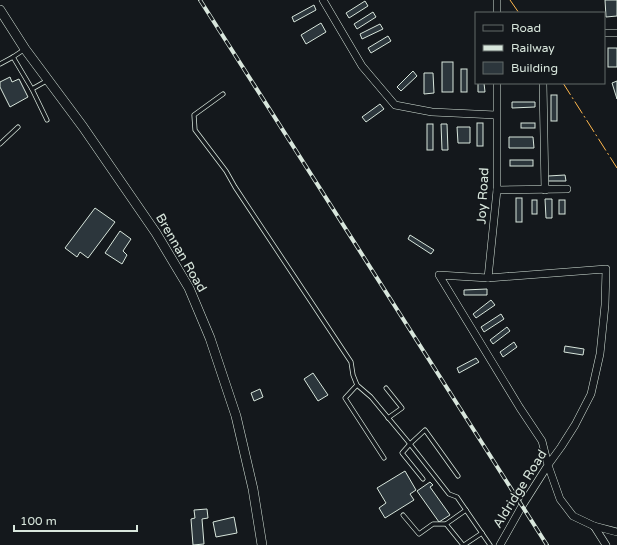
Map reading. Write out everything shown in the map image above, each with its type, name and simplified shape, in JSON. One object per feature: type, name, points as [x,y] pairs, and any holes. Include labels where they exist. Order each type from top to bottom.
[{"type":"street","points":[[323,0],[362,66],[395,105],[432,112],[496,115]]},
{"type":"street","points":[[497,0],[497,12]]},
{"type":"street","name":"Brennan Road","points":[[0,10],[25,49],[49,79],[156,233],[189,288],[210,338],[236,416],[253,489],[262,545]]},
{"type":"street","points":[[605,33],[617,33]]},
{"type":"street","name":"Joy Road","points":[[488,278],[497,190],[497,84]]},
{"type":"street","points":[[543,84],[545,190]]},
{"type":"street","points":[[497,190],[567,189]]},
{"type":"street","name":"Aldridge Road","points":[[488,278],[606,269],[605,305],[600,354],[591,394],[575,425],[522,506],[500,545]]},
{"type":"street","points":[[488,278],[439,275],[520,408],[542,441],[548,465],[560,499],[573,516],[594,526],[617,532]]},
{"type":"street","points":[[594,526],[606,545]]},
{"type":"lane","points":[[0,64],[25,49]]},
{"type":"lane","points":[[13,57],[48,120]]},
{"type":"lane","points":[[32,89],[49,79]]},
{"type":"lane","points":[[223,94],[194,115],[195,130],[226,171],[235,187],[351,362],[353,375],[358,385],[371,397],[449,494],[457,497],[490,545]]},
{"type":"lane","points":[[0,144],[18,127]]},
{"type":"lane","points":[[358,385],[346,398],[384,458]]},
{"type":"lane","points":[[386,388],[402,408],[388,418]]},
{"type":"lane","points":[[423,478],[402,453],[425,430],[458,476]]},
{"type":"lane","points":[[403,515],[419,534],[433,524],[446,524],[466,510]]},
{"type":"lane","points":[[446,524],[463,545],[482,533]]},
{"type":"building","points":[[605,0],[617,0],[617,16],[606,17]]},
{"type":"building","points":[[365,1],[368,6],[349,18],[346,13]]},
{"type":"building","points":[[314,5],[316,10],[294,22],[292,17]]},
{"type":"building","points":[[373,12],[376,17],[357,29],[354,24]]},
{"type":"building","points":[[321,23],[326,32],[306,44],[301,35]]},
{"type":"building","points":[[380,24],[383,29],[362,39],[360,34]]},
{"type":"building","points":[[388,36],[391,41],[371,53],[368,48]]},
{"type":"building","points":[[608,48],[617,48],[617,67],[608,67]]},
{"type":"building","points":[[442,62],[453,62],[453,92],[442,92]]},
{"type":"building","points":[[461,69],[467,69],[467,92],[461,92]]},
{"type":"building","points":[[413,71],[417,76],[401,91],[397,87]]},
{"type":"building","points":[[424,73],[433,73],[434,93],[424,94]]},
{"type":"building","points":[[10,77],[12,82],[19,79],[28,97],[10,107],[0,87],[0,82]]},
{"type":"building","points":[[617,81],[617,99],[612,83]]},
{"type":"building","points":[[478,84],[484,84],[485,92],[478,92]]},
{"type":"building","points":[[551,95],[557,95],[557,121],[551,121]]},
{"type":"building","points":[[512,102],[535,102],[535,107],[512,108]]},
{"type":"building","points":[[380,104],[384,109],[366,122],[362,117]]},
{"type":"building","points":[[477,123],[483,123],[483,146],[477,146]]},
{"type":"building","points":[[521,123],[535,123],[535,128],[521,128]]},
{"type":"building","points":[[427,124],[433,124],[433,150],[427,150]]},
{"type":"building","points":[[441,124],[447,124],[448,150],[442,150]]},
{"type":"building","points":[[457,127],[470,127],[470,143],[458,143]]},
{"type":"building","points":[[509,137],[533,137],[534,148],[509,148]]},
{"type":"building","points":[[510,160],[533,160],[533,166],[510,166]]},
{"type":"building","points":[[565,175],[566,181],[548,181],[548,176]]},
{"type":"building","points":[[516,198],[522,198],[522,222],[516,222]]},
{"type":"building","points":[[545,199],[552,199],[552,218],[546,218]]},
{"type":"building","points":[[532,200],[537,200],[537,214],[532,214]]},
{"type":"building","points":[[559,200],[565,200],[565,214],[559,214]]},
{"type":"building","points":[[95,208],[115,222],[88,258],[80,252],[77,257],[65,248]]},
{"type":"building","points":[[120,231],[131,239],[123,251],[127,255],[122,264],[105,253]]},
{"type":"building","points":[[410,235],[434,250],[431,254],[408,239]]},
{"type":"building","points":[[487,289],[487,295],[464,295],[464,290]]},
{"type":"building","points":[[491,300],[495,305],[476,318],[473,314]]},
{"type":"building","points":[[501,314],[504,319],[484,332],[481,327]]},
{"type":"building","points":[[507,327],[510,331],[493,344],[490,340]]},
{"type":"building","points":[[514,342],[517,347],[503,357],[500,352]]},
{"type":"building","points":[[565,346],[584,349],[583,355],[564,352]]},
{"type":"building","points":[[476,358],[479,362],[459,373],[457,368]]},
{"type":"building","points":[[313,373],[328,395],[318,401],[304,379]]},
{"type":"building","points":[[260,389],[263,397],[254,401],[251,393]]},
{"type":"building","points":[[405,471],[416,490],[410,494],[414,500],[385,518],[379,508],[386,503],[377,488]]},
{"type":"building","points":[[430,482],[433,485],[430,487],[450,515],[439,522],[417,491]]},
{"type":"building","points":[[207,509],[208,518],[202,519],[204,544],[193,545],[191,519],[195,518],[194,510]]},
{"type":"building","points":[[234,517],[237,533],[216,537],[213,522]]},
{"type":"railway","points":[[200,0],[547,545]]},
{"type":"power","points":[[510,0],[518,12]]},
{"type":"power","points":[[564,84],[617,168]]}]
